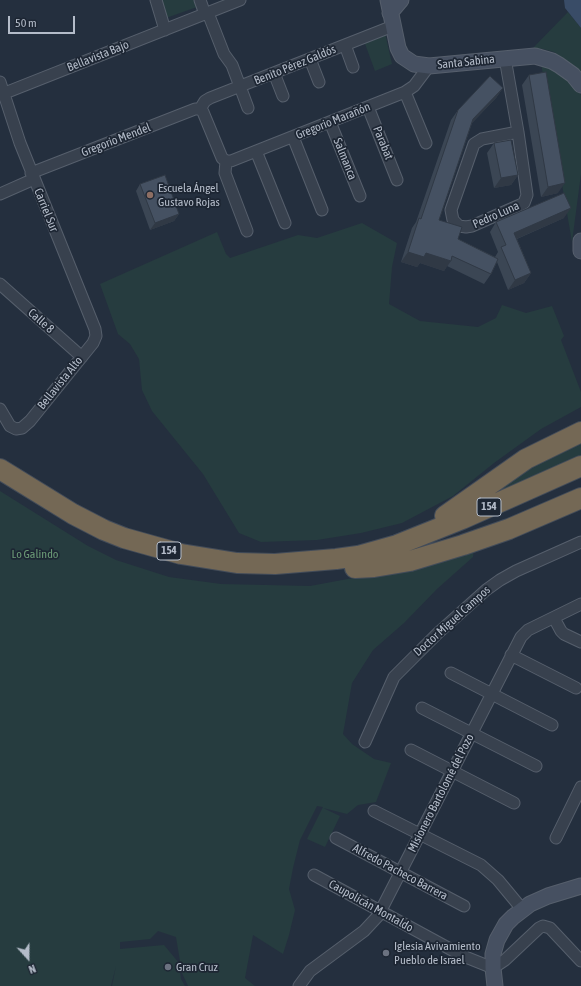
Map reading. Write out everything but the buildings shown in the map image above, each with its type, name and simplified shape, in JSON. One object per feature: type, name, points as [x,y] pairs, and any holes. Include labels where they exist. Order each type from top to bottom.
[{"type":"highway","points":[[397,545],[458,508],[526,459],[581,432]]},
{"type":"highway","name":"154","points":[[0,469],[53,503],[104,530],[142,544],[181,554],[237,563],[293,564],[358,556],[397,545],[462,520],[581,466]]},
{"type":"highway","name":"154","points":[[0,483],[53,516],[100,541],[123,550],[168,563],[215,572],[270,576],[309,575],[356,568],[394,558],[487,522],[581,480]]},
{"type":"highway","points":[[356,568],[374,567],[410,561],[463,545],[509,529],[581,498]]},
{"type":"street","points":[[156,0],[165,30]]},
{"type":"street","points":[[200,0],[224,54],[232,65],[248,108]]},
{"type":"street","name":"Bellavista Bajo","points":[[2,94],[240,0]]},
{"type":"street","points":[[390,13],[401,0]]},
{"type":"street","name":"Benito Pérez Galdós","points":[[200,109],[208,100],[345,45],[390,13]]},
{"type":"street","name":"Santa Sabina","points":[[390,13],[398,48],[402,56],[414,64],[429,66],[530,56],[548,59],[566,70],[581,85]]},
{"type":"street","points":[[345,45],[353,67]]},
{"type":"street","name":"Pedro Luna","points":[[505,58],[518,132],[528,192],[526,199],[520,205],[472,226],[459,226],[453,220],[451,210],[474,144],[482,139],[518,132]]},
{"type":"street","points":[[310,59],[319,82]]},
{"type":"street","name":"Gregorio Marañón","points":[[226,161],[231,162],[405,92],[414,86],[429,66]]},
{"type":"street","points":[[274,73],[283,96]]},
{"type":"street","name":"Carriel Sur","points":[[0,82],[2,94],[20,142],[95,330],[96,336]]},
{"type":"street","points":[[405,92],[426,143]]},
{"type":"street","name":"Parabat","points":[[368,107],[397,180]]},
{"type":"street","name":"Gregorio Mendel","points":[[0,194],[33,176],[188,111],[197,108],[200,109]]},
{"type":"street","points":[[200,109],[203,112],[222,158],[226,161],[225,173],[247,232]]},
{"type":"street","name":"Salmanca","points":[[330,122],[360,196]]},
{"type":"street","points":[[294,137],[322,210]]},
{"type":"street","points":[[256,151],[285,223]]},
{"type":"street","points":[[581,241],[581,251]]},
{"type":"street","name":"Calle 8","points":[[0,284],[82,357]]},
{"type":"street","name":"Bellavista Alto","points":[[0,409],[10,426],[16,429],[22,428],[82,357],[93,343],[96,336]]},
{"type":"street","name":"Doctor Miguel Campos","points":[[365,742],[394,678],[438,633],[500,580],[516,571],[581,542]]},
{"type":"street","name":"Misionero Bartolomé del Pozo","points":[[299,986],[310,971],[364,931],[381,911],[518,642],[524,634],[581,604]]},
{"type":"street","points":[[554,618],[562,633],[581,642]]},
{"type":"street","points":[[511,655],[576,688]]},
{"type":"street","points":[[451,673],[552,725]]},
{"type":"street","points":[[422,708],[536,766]]},
{"type":"street","points":[[411,750],[514,803]]},
{"type":"street","points":[[556,838],[580,789]]},
{"type":"street","points":[[374,811],[487,869],[522,909]]},
{"type":"street","name":"Alfredo Pacheco Barrera","points":[[336,838],[464,906]]},
{"type":"street","name":"Caupolicán Montaldo","points":[[314,875],[463,956],[495,981]]},
{"type":"street","points":[[495,981],[495,947],[506,924],[522,909],[548,896],[581,886]]},
{"type":"street","points":[[495,981],[505,960],[543,926],[550,928],[581,961]]},
{"type":"green space","points":[[160,0],[195,0],[197,7],[166,18]]},
{"type":"green space","points":[[568,12],[581,28],[581,72],[554,52],[533,48]]},
{"type":"green space","points":[[385,33],[392,64],[375,71],[364,41]]},
{"type":"green space","points":[[541,63],[554,68],[572,83],[581,95],[581,174],[572,242]]},
{"type":"green space","points":[[362,223],[397,243],[392,267],[389,304],[420,321],[478,327],[496,318],[502,305],[526,313],[552,306],[564,336],[561,340],[581,392],[581,407],[541,429],[494,463],[453,496],[402,523],[361,533],[317,540],[261,542],[239,533],[203,474],[152,411],[142,390],[139,359],[130,344],[118,334],[100,284],[217,232],[226,254],[230,258],[298,235],[317,238]]},
{"type":"green space","points":[[581,437],[581,455],[470,507],[516,470]]},
{"type":"green space","name":"Lo Galindo","points":[[0,491],[88,546],[116,560],[169,577],[221,584],[310,586],[412,567],[474,549],[473,557],[437,589],[404,623],[373,650],[352,683],[343,734],[352,744],[374,759],[391,763],[376,802],[358,805],[347,814],[323,808],[340,816],[325,847],[307,839],[323,807],[317,806],[300,840],[293,868],[289,889],[295,910],[283,954],[253,935],[245,978],[255,986],[188,986],[182,973],[176,937],[158,931],[150,939],[120,942],[120,949],[164,945],[179,963],[181,979],[185,986],[112,986],[116,966],[111,986],[0,986]]},
{"type":"water","points":[[564,0],[581,0],[581,28],[565,8]]},
{"type":"place","name":"Escuela Ángel Gustavo Rojas","points":[[150,195]]},
{"type":"place","name":"Iglesia Avivamiento Pueblo de Israel","points":[[386,953]]},
{"type":"place","name":"Gran Cruz","points":[[168,967]]}]
